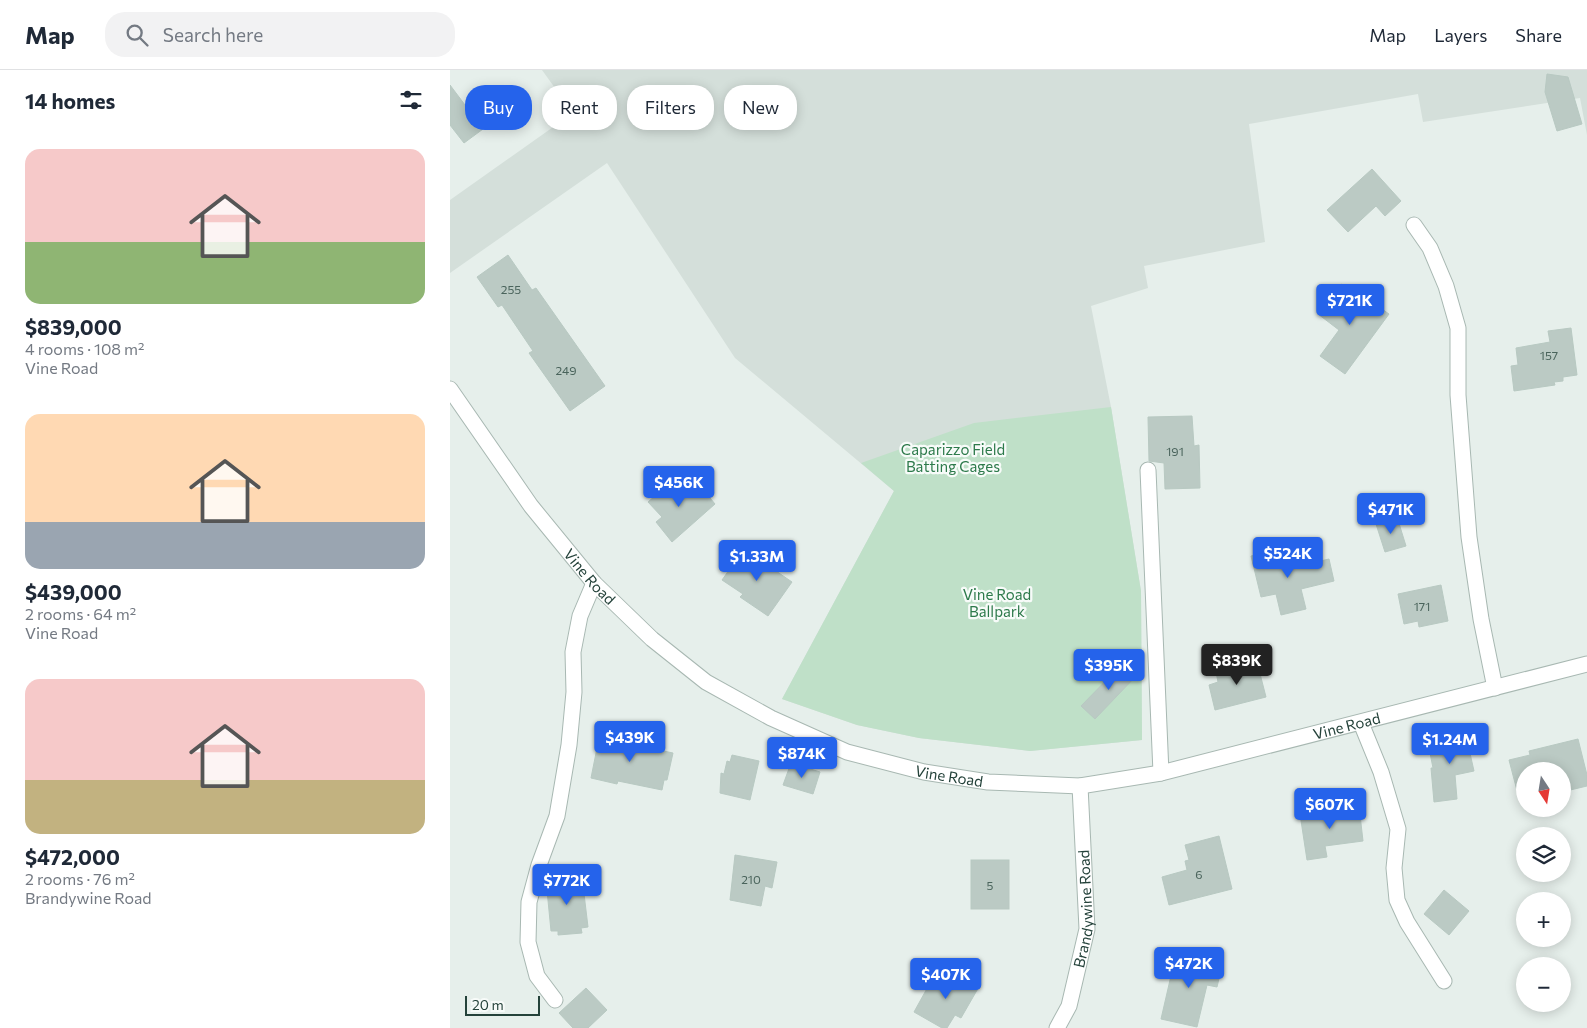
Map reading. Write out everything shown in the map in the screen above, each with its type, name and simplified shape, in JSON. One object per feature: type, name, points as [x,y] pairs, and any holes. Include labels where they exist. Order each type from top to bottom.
[{"type":"street","points":[[1414,225],[1430,248],[1446,286],[1458,328],[1458,395],[1469,537],[1495,688]]},
{"type":"street","name":"Vine Road","points":[[450,389],[531,506],[594,584],[652,639],[706,682],[770,718],[847,752],[924,772],[988,782],[1080,786],[1161,772],[1587,664]]},
{"type":"street","points":[[1148,470],[1161,772]]},
{"type":"street","points":[[555,1000],[536,976],[528,942],[529,902],[539,865],[557,816],[569,745],[574,692],[573,652],[580,616],[594,584]]},
{"type":"street","points":[[1360,723],[1381,772],[1398,830],[1394,868],[1398,900],[1407,922],[1444,981]]},
{"type":"street","name":"Brandywine Road","points":[[1057,1028],[1068,1006],[1087,929],[1080,786]]},
{"type":"shaded area","points":[[542,70],[1587,70],[1587,135],[1580,98],[1423,122],[1418,94],[1249,124],[1265,242],[1144,266],[1148,288],[1091,306],[1111,407],[1141,591],[1142,740],[1030,751],[919,738],[857,725],[782,699],[894,491],[735,358],[607,163],[450,273],[450,200],[549,130],[617,130],[617,85],[553,85]]},
{"type":"green space","name":"Vine Road Ballpark","points":[[1111,407],[1141,591],[1142,740],[1030,751],[919,738],[857,725],[782,699],[894,491],[861,463],[974,423]]},
{"type":"building","points":[[1547,74],[1568,77],[1582,124],[1557,131],[1545,92]]},
{"type":"building","points":[[450,85],[465,105],[465,130],[482,130],[464,143],[450,125]]},
{"type":"building","points":[[1372,169],[1401,201],[1385,216],[1376,206],[1348,232],[1327,210]]},
{"type":"building","points":[[508,255],[532,290],[536,288],[605,386],[570,411],[529,353],[533,351],[502,305],[498,307],[477,277]]},
{"type":"building","points":[[1341,284],[1360,298],[1362,295],[1389,314],[1345,374],[1320,356],[1339,330],[1318,314]]},
{"type":"building","points":[[1571,328],[1577,375],[1563,377],[1563,381],[1554,382],[1555,385],[1514,391],[1511,366],[1518,365],[1516,348],[1550,342],[1548,331]]},
{"type":"building","points":[[1192,416],[1194,446],[1199,445],[1200,488],[1165,489],[1164,463],[1149,461],[1148,417]]},
{"type":"building","points":[[676,478],[690,496],[701,487],[715,504],[672,542],[656,522],[662,517],[648,502]]},
{"type":"building","points":[[1397,517],[1406,546],[1385,552],[1376,524]]},
{"type":"building","points":[[744,549],[792,582],[768,616],[740,597],[743,594],[722,580]]},
{"type":"building","points":[[1282,549],[1287,569],[1329,559],[1334,581],[1301,589],[1306,609],[1281,615],[1276,594],[1261,597],[1251,556]]},
{"type":"building","points":[[1441,585],[1448,621],[1419,627],[1418,621],[1404,624],[1398,594]]},
{"type":"building","points":[[1124,662],[1137,675],[1095,719],[1081,706]]},
{"type":"building","points":[[1257,662],[1266,697],[1215,710],[1209,685],[1218,682],[1216,672]]},
{"type":"building","points":[[1465,731],[1474,771],[1455,775],[1457,799],[1434,802],[1431,768],[1433,768],[1429,748],[1442,745],[1440,737]]},
{"type":"building","points":[[600,733],[627,739],[626,743],[673,753],[667,780],[664,780],[662,790],[618,781],[617,784],[591,778]]},
{"type":"building","points":[[1578,739],[1587,775],[1587,786],[1571,790],[1571,762],[1516,762],[1516,787],[1509,760],[1530,755],[1529,751]]},
{"type":"building","points":[[732,755],[759,761],[750,800],[720,793],[721,773],[724,774],[727,761],[730,762]]},
{"type":"building","points":[[791,763],[820,772],[813,794],[783,785]]},
{"type":"building","points":[[1359,806],[1363,841],[1325,846],[1327,857],[1307,860],[1300,814]]},
{"type":"building","points":[[1219,836],[1232,889],[1169,905],[1162,877],[1187,870],[1185,861],[1189,860],[1185,845]]},
{"type":"building","points":[[735,855],[777,862],[772,888],[765,886],[761,906],[730,900]]},
{"type":"building","points":[[971,860],[1009,860],[1009,909],[971,909]]},
{"type":"building","points":[[582,877],[588,927],[581,928],[582,933],[558,935],[558,931],[551,931],[546,880]]},
{"type":"building","points":[[1444,890],[1469,911],[1449,935],[1424,914]]},
{"type":"building","points":[[1176,954],[1222,966],[1217,987],[1207,985],[1197,1027],[1161,1019]]},
{"type":"building","points":[[935,974],[953,983],[959,974],[980,985],[961,1018],[955,1015],[947,1028],[942,1028],[914,1012]]},
{"type":"building","points":[[586,988],[607,1010],[588,1028],[573,1028],[559,1013]]},
{"type":"park label","name":"Caparizzo Field Batting Cages","points":[[953,458]]}]
